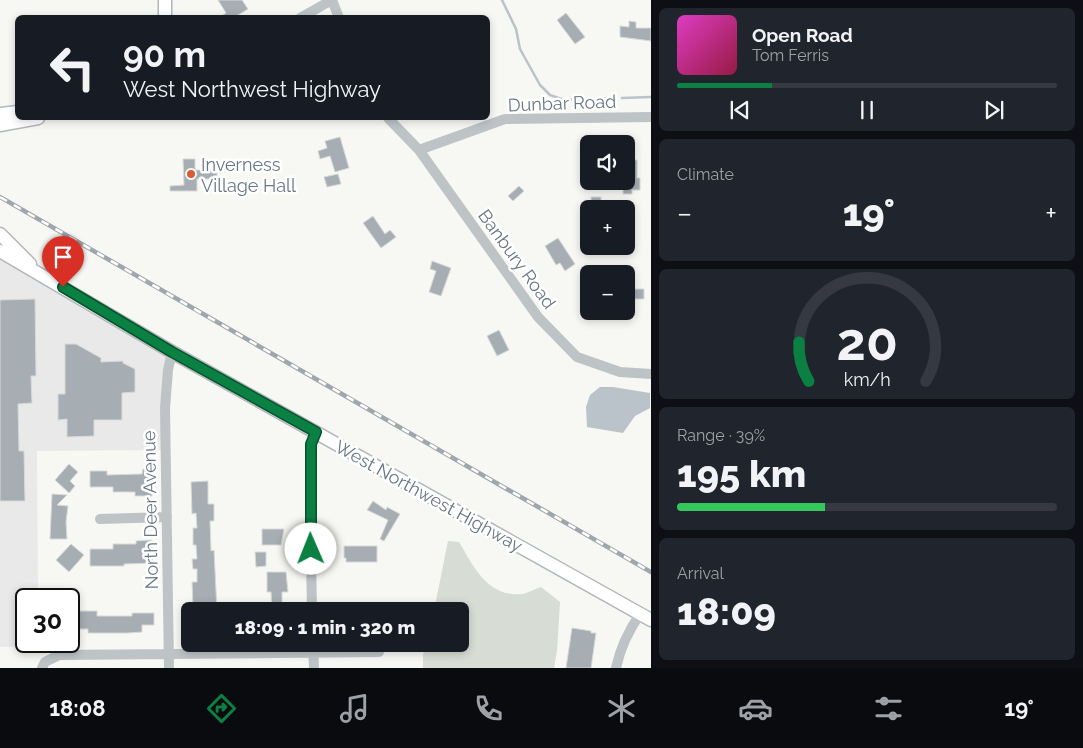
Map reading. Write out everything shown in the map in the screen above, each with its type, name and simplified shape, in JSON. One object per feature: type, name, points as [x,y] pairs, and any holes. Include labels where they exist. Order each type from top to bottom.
[{"type":"main road","points":[[164,0],[165,15]]},
{"type":"main road","points":[[0,114],[15,112]]},
{"type":"main road","points":[[0,125],[27,120]]},
{"type":"main road","points":[[0,234],[38,273]]},
{"type":"main road","name":"West Northwest Highway","points":[[0,251],[172,352],[645,617]]},
{"type":"street","points":[[305,15],[332,0],[338,15]]},
{"type":"street","name":"Dunbar Road","points":[[419,150],[505,119],[650,117]]},
{"type":"street","name":"Banbury Road","points":[[390,120],[419,150],[538,318],[578,357],[620,372],[650,374]]},
{"type":"street","name":"North Deer Avenue","points":[[169,668],[165,408],[168,370],[172,352]]},
{"type":"street","points":[[312,602],[311,444],[316,432]]},
{"type":"street","points":[[100,519],[166,516]]},
{"type":"street","points":[[616,668],[622,647],[634,623],[645,617]]},
{"type":"street","points":[[44,665],[59,654],[217,652]]},
{"type":"street","points":[[313,652],[314,668]]},
{"type":"shaded area","points":[[0,251],[172,352],[165,450],[37,451],[38,588],[15,588],[15,647],[0,647]]},
{"type":"shaded area","points":[[600,387],[613,387],[650,393],[650,408],[635,416],[623,433],[587,427],[586,407],[590,395]]},
{"type":"shaded area","points":[[448,541],[459,542],[476,570],[500,591],[510,594],[522,594],[541,587],[560,602],[554,668],[423,668],[424,652],[469,652],[469,602],[436,602]]},
{"type":"building","points":[[218,0],[242,0],[248,9],[238,15],[223,15],[226,13]]},
{"type":"building","points":[[566,13],[585,37],[575,44],[557,20]]},
{"type":"building","points":[[629,21],[636,22],[636,28],[651,28],[651,41],[620,37],[620,26],[629,27]]},
{"type":"building","points":[[340,137],[349,168],[335,172],[330,156],[320,159],[318,151],[327,148],[325,141]]},
{"type":"building","points":[[183,159],[195,159],[195,170],[217,170],[217,179],[197,179],[197,191],[170,191],[170,186],[184,185]]},
{"type":"building","points":[[635,160],[637,160],[637,178],[640,178],[640,190],[635,190]]},
{"type":"building","points":[[338,174],[341,184],[327,187],[324,177]]},
{"type":"building","points":[[519,186],[524,191],[513,201],[508,196]]},
{"type":"building","points":[[623,190],[632,190],[632,194],[623,194]]},
{"type":"building","points":[[591,197],[601,197],[601,200],[591,200]]},
{"type":"building","points":[[373,216],[385,234],[390,230],[396,237],[381,248],[363,223]]},
{"type":"building","points":[[558,238],[575,264],[565,271],[560,263],[556,265],[545,246]]},
{"type":"building","points":[[432,261],[451,268],[441,296],[429,292],[436,271],[430,269]]},
{"type":"building","points":[[635,289],[644,289],[644,299],[635,299]]},
{"type":"building","points":[[35,299],[36,376],[31,376],[32,403],[18,404],[19,451],[24,451],[25,501],[0,501],[0,300]]},
{"type":"building","points":[[499,330],[509,350],[497,356],[487,336]]},
{"type":"building","points":[[65,344],[76,344],[101,358],[101,362],[123,361],[123,363],[135,369],[135,392],[122,393],[122,420],[94,420],[94,436],[67,437],[67,419],[58,420],[58,394],[65,394]]},
{"type":"building","points":[[69,464],[78,472],[70,481],[75,486],[69,493],[55,480]]},
{"type":"building","points":[[143,469],[152,469],[152,496],[135,496],[135,492],[113,492],[113,487],[90,487],[90,471],[107,471],[107,475],[142,474]]},
{"type":"building","points":[[208,481],[208,504],[214,504],[214,521],[210,521],[211,551],[214,550],[217,602],[193,602],[192,582],[197,582],[197,569],[193,569],[192,559],[197,559],[196,545],[193,545],[193,528],[197,528],[196,513],[192,514],[191,482]]},
{"type":"building","points":[[52,494],[67,495],[57,505],[68,506],[66,522],[67,539],[50,539]]},
{"type":"building","points":[[373,501],[386,510],[387,507],[400,514],[384,541],[380,539],[388,520],[367,510]]},
{"type":"building","points":[[262,529],[284,529],[281,545],[262,545]]},
{"type":"building","points":[[152,540],[153,563],[124,564],[124,566],[90,566],[90,549],[113,549],[113,544],[136,544],[136,541]]},
{"type":"building","points":[[71,544],[84,555],[69,572],[56,560]]},
{"type":"building","points":[[344,546],[377,546],[377,562],[346,562]]},
{"type":"building","points":[[255,552],[266,552],[266,566],[256,567]]},
{"type":"building","points":[[267,572],[286,572],[288,592],[282,592],[282,602],[272,602],[271,592],[267,592]]},
{"type":"building","points":[[80,611],[97,611],[97,616],[132,616],[132,613],[154,613],[154,625],[142,625],[142,632],[88,633],[88,629],[80,629]]},
{"type":"building","points":[[572,628],[596,633],[591,668],[566,668]]},
{"type":"waterway","points":[[502,0],[516,29],[520,49],[540,85],[550,95],[564,100],[586,99]]},
{"type":"waterway","points":[[622,98],[651,97]]},
{"type":"waterway","points":[[600,99],[610,98]]},
{"type":"railway","points":[[0,197],[651,572]]},
{"type":"place","name":"Inverness Village Hall","points":[[191,174]]},
{"type":"route","points":[[63,287],[172,352],[316,432],[311,444],[311,549]]}]
